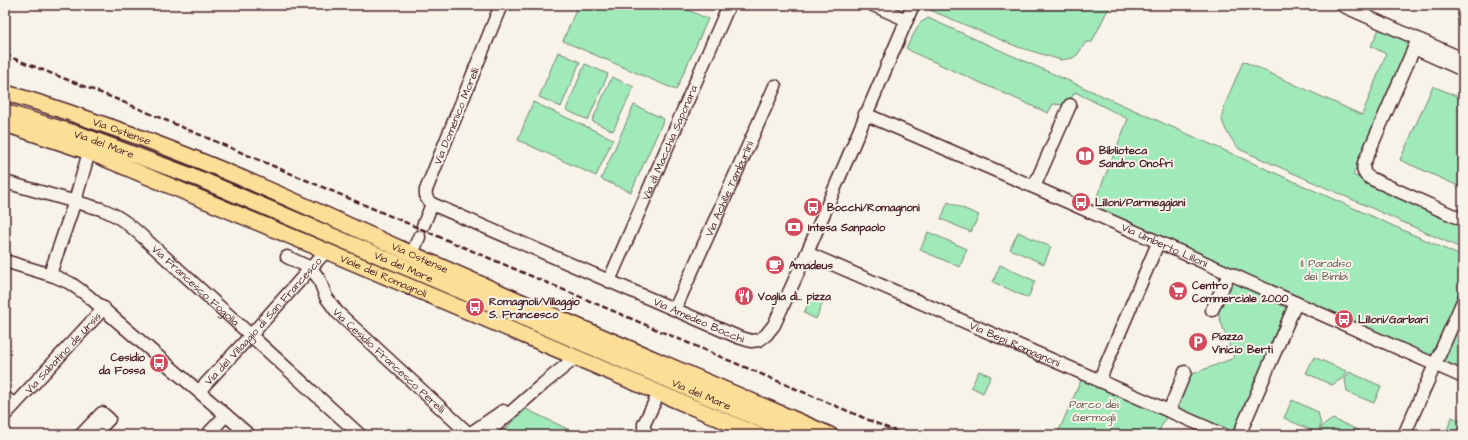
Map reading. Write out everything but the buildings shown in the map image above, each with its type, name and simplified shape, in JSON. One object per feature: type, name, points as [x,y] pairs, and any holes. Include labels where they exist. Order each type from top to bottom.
[{"type":"main road","points":[[5,84],[58,108]]},
{"type":"main road","name":"Via Ostiense","points":[[5,94],[58,108],[155,142],[248,180],[412,254],[830,435]]},
{"type":"main road","points":[[5,98],[56,114],[202,180]]},
{"type":"main road","name":"Via del Mare","points":[[5,112],[84,136],[202,180],[797,435]]},
{"type":"main road","name":"Viale dei Romagnoli","points":[[5,124],[90,152],[758,435]]},
{"type":"street","name":"Via Domenico Morelli","points":[[432,204],[427,198],[426,190],[501,5]]},
{"type":"street","name":"Via di Macchia Saponara","points":[[609,281],[729,5]]},
{"type":"street","points":[[873,5],[907,20]]},
{"type":"street","points":[[1341,5],[1463,70]]},
{"type":"street","name":"Via Amedeo Bocchi","points":[[432,204],[744,340],[759,340],[766,335],[774,325],[907,20],[911,6]]},
{"type":"street","points":[[1416,44],[1463,59]]},
{"type":"street","points":[[1416,44],[1364,163],[1363,170],[1372,180],[1463,220]]},
{"type":"street","name":"Via Achille Tamburlini","points":[[675,309],[775,86]]},
{"type":"street","points":[[1034,187],[1070,105]]},
{"type":"street","name":"Via Umberto Lilloni","points":[[865,114],[1034,187],[1463,377]]},
{"type":"street","points":[[50,274],[90,152]]},
{"type":"street","name":"Via Francesco Fogolla","points":[[5,182],[75,201],[110,213],[124,221],[360,435]]},
{"type":"street","points":[[412,254],[432,204]]},
{"type":"street","points":[[1100,381],[1158,243]]},
{"type":"street","name":"Via del Villaggio di San Francesco","points":[[199,391],[326,251]]},
{"type":"street","name":"Via Bepi Romagnoni","points":[[807,252],[1224,435]]},
{"type":"street","points":[[287,257],[311,268]]},
{"type":"street","points":[[5,262],[50,274],[75,286],[104,308],[249,435]]},
{"type":"street","name":"Via Cesidio Francesco Perelli","points":[[311,268],[319,279],[329,302],[337,312],[468,435]]},
{"type":"street","points":[[1212,310],[1229,274]]},
{"type":"street","points":[[1404,435],[1463,301]]},
{"type":"street","points":[[1239,435],[1296,303]]},
{"type":"street","name":"Via Sabatino de Ursis","points":[[5,415],[10,401],[104,308]]},
{"type":"street","points":[[485,435],[575,358]]},
{"type":"street","points":[[1169,411],[1185,372]]},
{"type":"street","points":[[468,435],[543,384]]},
{"type":"street","points":[[648,435],[644,429],[644,424],[659,393]]},
{"type":"street","points":[[81,435],[102,413],[109,419],[94,435]]},
{"type":"street","points":[[207,435],[226,415]]},
{"type":"green space","points":[[578,5],[677,5],[708,19],[676,90],[563,41]]},
{"type":"green space","points":[[926,5],[1110,5],[1092,42],[1086,42],[1077,55],[1073,58],[1061,60],[1018,47],[925,8]]},
{"type":"green space","name":"Il Paradiso dei Bimbi","points":[[928,18],[1463,257],[1463,286],[1431,356],[1093,206],[1128,119],[1075,92],[1070,100],[1067,100],[1063,105],[1053,104],[1048,113],[914,53],[906,48],[920,23]]},
{"type":"green space","points":[[1379,29],[1410,43],[1353,175],[1463,223],[1463,249],[1239,149],[1225,127],[1222,114],[1243,61],[1362,115],[1386,54],[1371,46]]},
{"type":"green space","points":[[558,52],[580,62],[561,107],[539,97]]},
{"type":"green space","points":[[585,64],[608,74],[588,120],[566,110]]},
{"type":"green space","points":[[612,77],[634,87],[613,131],[592,121]]},
{"type":"green space","points":[[1433,86],[1463,99],[1463,188],[1400,160]]},
{"type":"green space","points":[[533,102],[613,139],[596,176],[518,140]]},
{"type":"green space","points":[[634,105],[664,119],[631,192],[601,179]]},
{"type":"green space","points":[[948,202],[979,215],[971,232],[941,219]]},
{"type":"green space","points":[[928,232],[967,249],[960,267],[920,250]]},
{"type":"green space","points":[[1018,232],[1051,247],[1044,264],[1010,249]]},
{"type":"green space","points":[[1000,265],[1035,281],[1028,298],[993,282]]},
{"type":"green space","points":[[1231,281],[1289,309],[1235,435],[1175,409],[1187,376],[1234,358],[1217,311]]},
{"type":"green space","points":[[811,297],[823,302],[816,319],[804,313]]},
{"type":"green space","points":[[1463,317],[1463,372],[1443,362]]},
{"type":"green space","points":[[1314,357],[1346,371],[1343,378],[1332,385],[1306,373]]},
{"type":"green space","points":[[979,371],[991,376],[983,393],[971,387]]},
{"type":"green space","points":[[1349,372],[1381,386],[1374,403],[1347,392],[1345,379]]},
{"type":"green space","name":"Parco dei Germogli","points":[[1082,378],[1166,417],[1157,435],[1057,435]]},
{"type":"green space","points":[[1292,400],[1318,412],[1321,425],[1317,433],[1284,418]]},
{"type":"green space","points":[[526,409],[580,435],[499,435]]},
{"type":"green space","points":[[1452,417],[1463,422],[1463,435],[1445,435]]},
{"type":"green space","points":[[1333,419],[1360,431],[1358,435],[1318,434],[1322,426]]},
{"type":"railway","points":[[5,55],[116,99],[904,435]]},
{"type":"place","name":"Biblioteca Sandro Onofri","points":[[1085,156]]},
{"type":"place","name":"Lilloni/Parmeggiani","points":[[1081,202]]},
{"type":"place","name":"Bocchi/Romagnoni","points":[[813,207]]},
{"type":"place","name":"Intesa Sanpaolo","points":[[794,227]]},
{"type":"place","name":"Amadeus","points":[[775,265]]},
{"type":"place","name":"Centro Commerciale 2000","points":[[1178,291]]},
{"type":"place","name":"Voglia di… pizza","points":[[744,296]]},
{"type":"place","name":"Romagnoli/Villaggio S. Francesco","points":[[475,307]]},
{"type":"place","name":"Lilloni/Garbari","points":[[1344,319]]},
{"type":"place","name":"Piazza Vinicio Berti","points":[[1198,342]]},
{"type":"place","name":"Cesidio da Fossa","points":[[159,363]]}]
